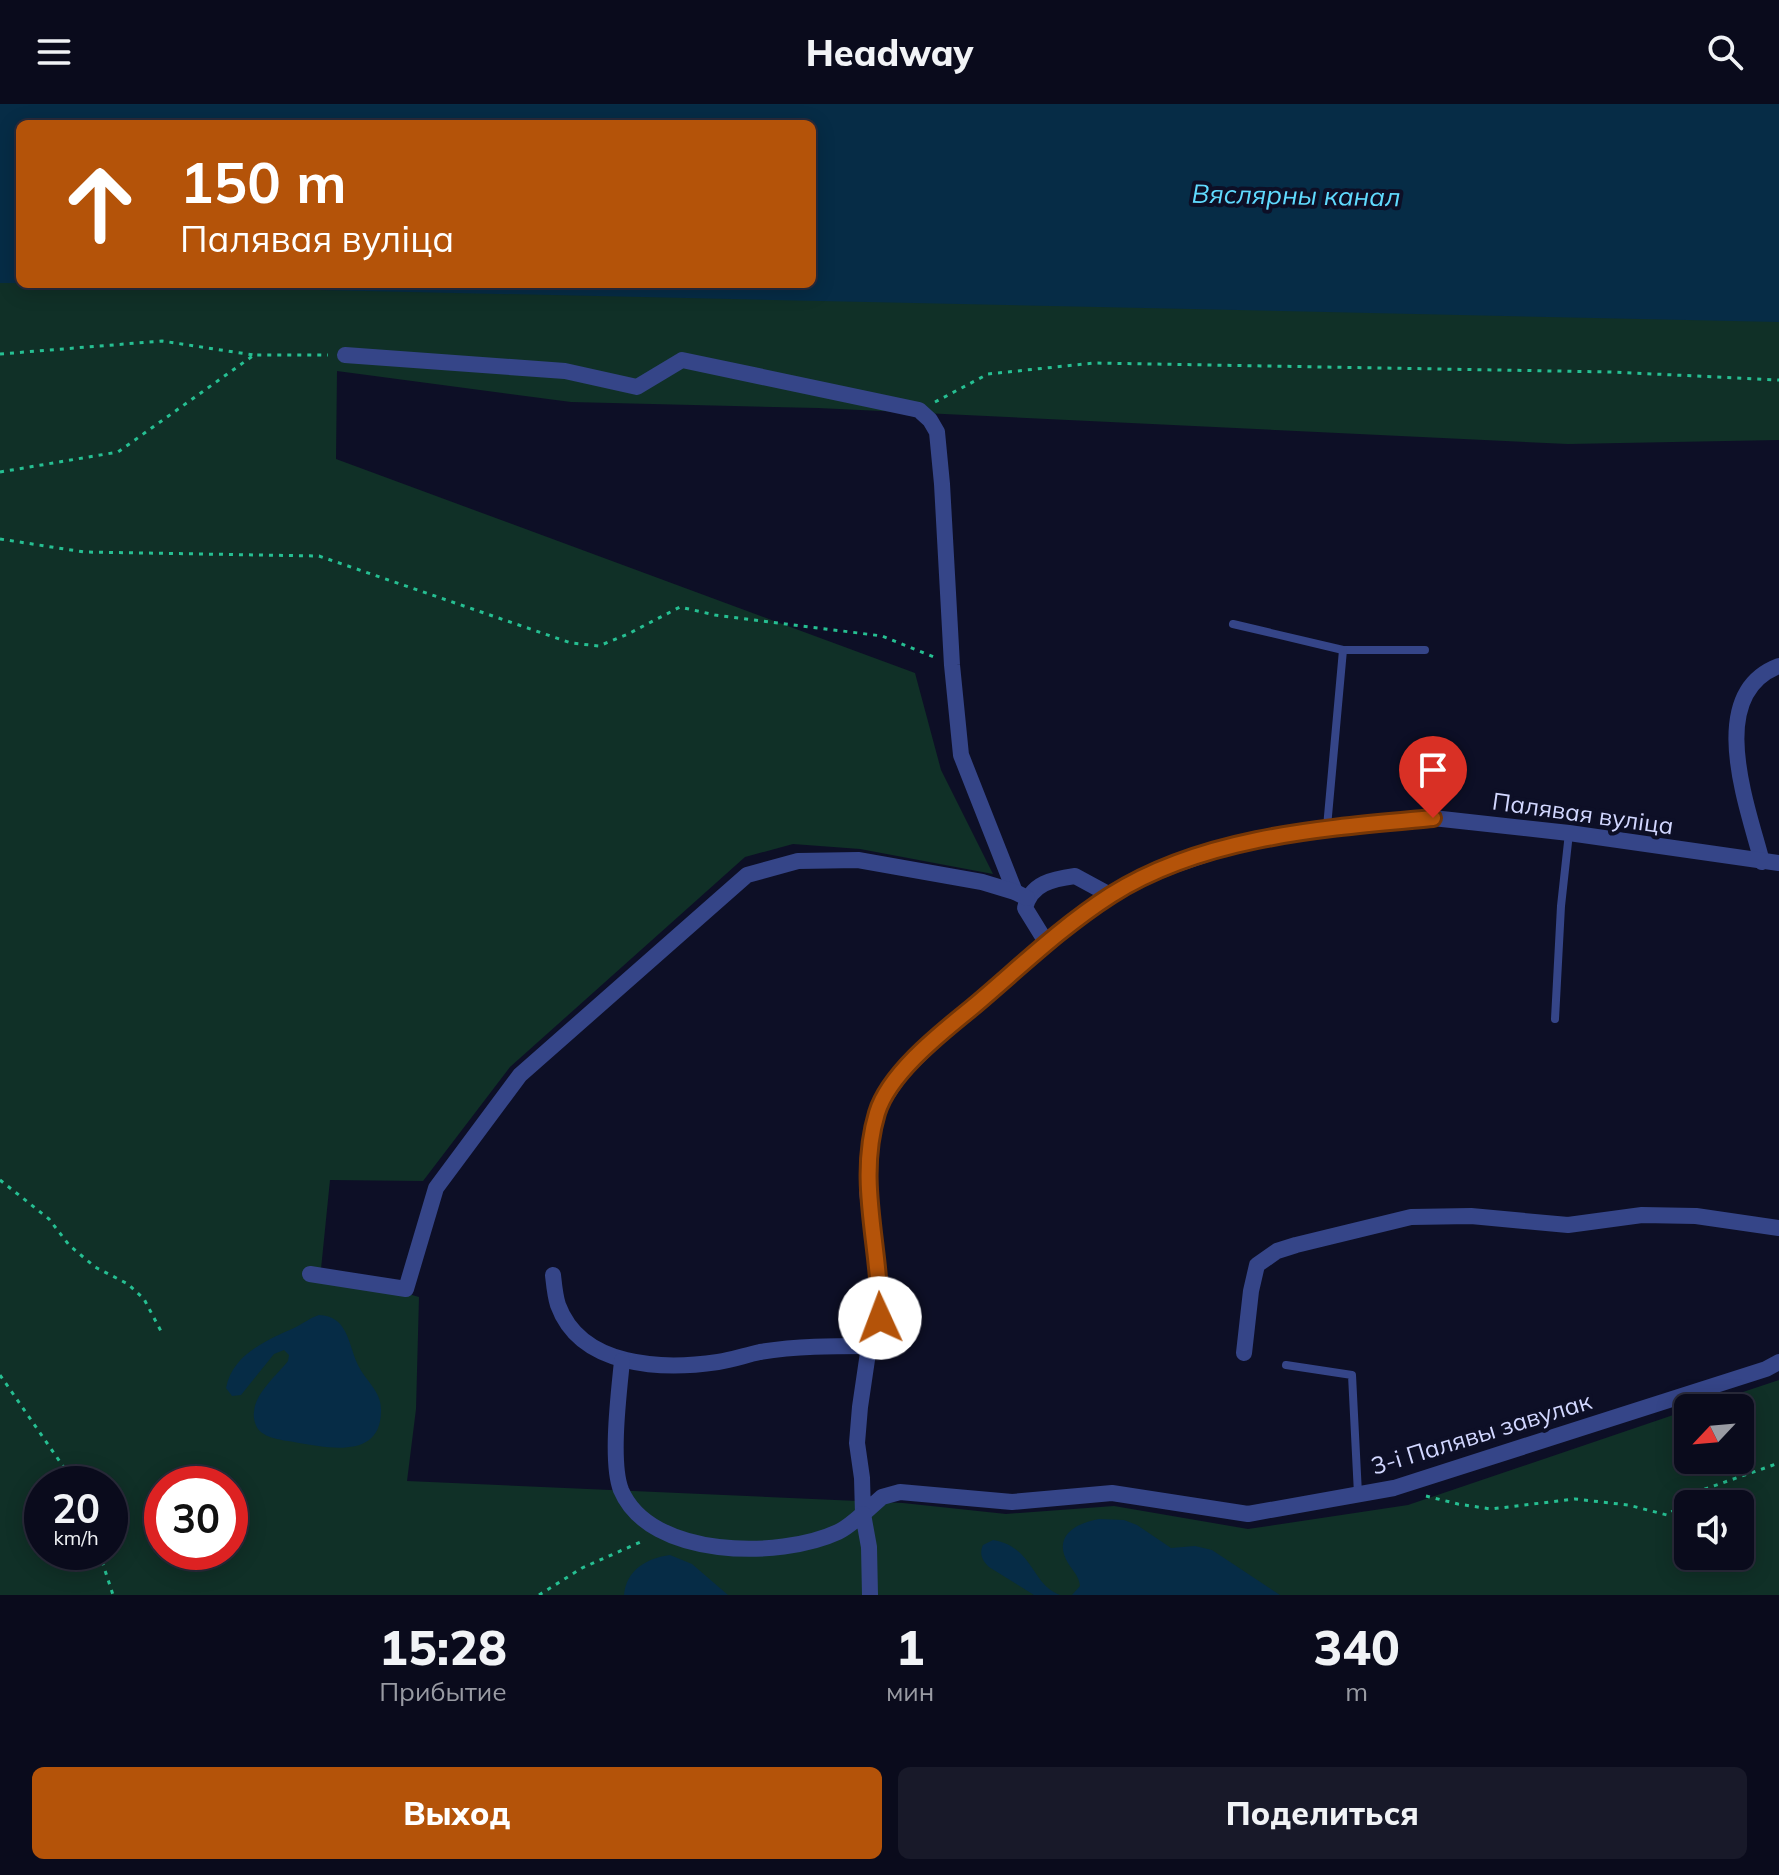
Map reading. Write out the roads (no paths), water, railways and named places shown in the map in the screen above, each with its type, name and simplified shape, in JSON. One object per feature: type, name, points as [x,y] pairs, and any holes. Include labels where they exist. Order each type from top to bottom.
[{"type":"street","points":[[345,355],[565,371],[637,387],[682,360],[919,410],[937,432],[961,755],[1025,908],[1046,942]]},
{"type":"street","points":[[1762,862],[1735,743],[1737,717],[1748,688],[1779,666]]},
{"type":"street","name":"Палявая вуліца","points":[[869,1346],[880,1318],[881,1290],[867,1192],[870,1140],[878,1108],[902,1072],[949,1027],[1046,942],[1110,895],[1172,866],[1240,843],[1327,828],[1433,818],[1569,833],[1779,863]]},
{"type":"street","points":[[310,1274],[406,1289],[436,1188],[520,1075],[747,875],[798,861],[858,860],[982,882],[1021,895],[1038,886],[1075,876],[1110,895]]},
{"type":"street","points":[[1244,1353],[1257,1265],[1277,1251],[1377,1224],[1411,1217],[1471,1216],[1568,1225],[1642,1215],[1696,1216],[1779,1228]]},
{"type":"street","points":[[553,1275],[559,1306],[571,1326],[588,1343],[622,1361],[676,1366],[721,1362],[760,1352],[821,1346],[869,1346],[857,1443],[869,1547],[870,1595]]},
{"type":"street","name":"3-і Палявы завулак","points":[[622,1361],[617,1456],[619,1487],[631,1509],[662,1532],[702,1546],[740,1548],[796,1545],[839,1532],[882,1497],[900,1492],[1012,1502],[1112,1493],[1248,1514],[1394,1488],[1766,1369],[1779,1362]]},
{"type":"lane","points":[[1233,624],[1343,650],[1425,650]]},
{"type":"lane","points":[[1327,828],[1343,650]]},
{"type":"lane","points":[[1555,1019],[1561,906],[1569,833]]},
{"type":"lane","points":[[1286,1365],[1352,1375],[1358,1494]]},
{"type":"water","name":"Вяслярны канал","points":[[0,104],[1779,104],[1779,322],[230,288],[816,288],[816,120],[16,120],[16,283],[0,283]]},
{"type":"water","points":[[319,1315],[328,1316],[341,1325],[360,1369],[379,1398],[379,1426],[363,1444],[338,1448],[311,1445],[272,1437],[258,1429],[254,1419],[255,1405],[262,1391],[288,1361],[289,1355],[284,1350],[274,1354],[241,1395],[232,1396],[226,1388],[236,1366],[253,1349]]},
{"type":"water","points":[[1099,1519],[1124,1520],[1137,1525],[1171,1548],[1195,1546],[1212,1550],[1280,1595],[1072,1595],[1080,1586],[1064,1554],[1065,1538],[1082,1524]]},
{"type":"water","points":[[993,1540],[1017,1550],[1043,1583],[1060,1595],[1034,1595],[989,1567],[981,1551],[983,1545]]},
{"type":"water","points":[[670,1555],[692,1564],[728,1595],[624,1595],[633,1572],[646,1562]]}]
